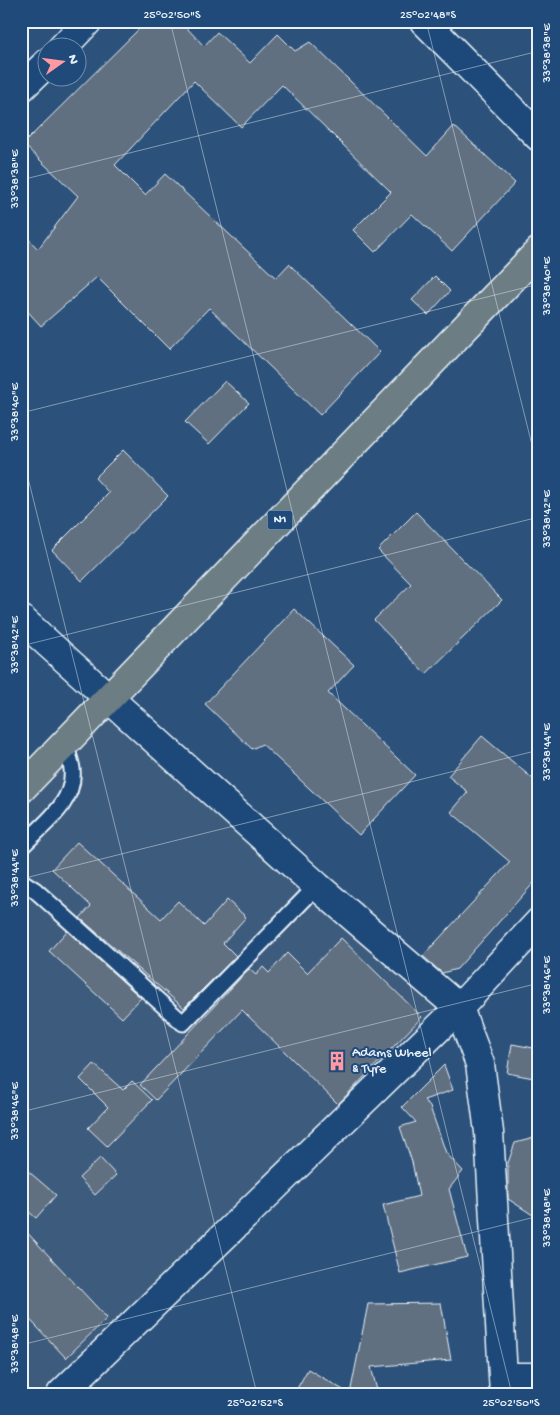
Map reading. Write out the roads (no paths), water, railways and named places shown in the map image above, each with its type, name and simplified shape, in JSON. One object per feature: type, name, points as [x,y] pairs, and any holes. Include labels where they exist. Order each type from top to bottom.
[{"type":"highway","name":"N1","points":[[21,789],[539,251]]},
{"type":"street","points":[[72,38],[88,21]]},
{"type":"street","points":[[424,21],[539,138]]},
{"type":"street","points":[[21,88],[38,72]]},
{"type":"street","points":[[21,619],[317,886],[459,1008],[480,1064],[489,1132],[504,1386],[539,1377]]},
{"type":"street","points":[[61,1394],[459,1008],[539,922]]},
{"type":"lane","points":[[21,847],[54,815],[70,791],[72,770],[65,743]]},
{"type":"lane","points":[[21,881],[35,890],[183,1023],[317,886]]},
{"type":"place","name":"Adams Wheel & Tyre","points":[[337,1061]]}]
